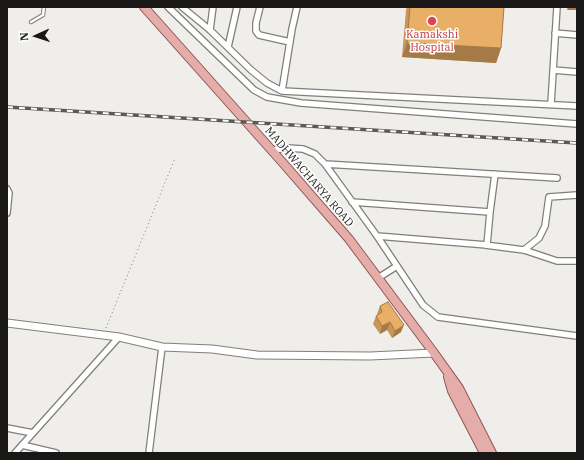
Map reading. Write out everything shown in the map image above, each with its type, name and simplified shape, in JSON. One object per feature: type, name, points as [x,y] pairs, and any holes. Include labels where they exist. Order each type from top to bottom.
[{"type":"main road","name":"MADHWACHARYA ROAD","points":[[144,7],[272,150],[349,239],[459,388],[492,453]]},
{"type":"main road","name":"MADHWACHARYA ROAD","points":[[446,371],[452,392],[484,453]]},
{"type":"street","points":[[168,7],[254,90],[267,97],[301,103],[577,124]]},
{"type":"street","points":[[182,7],[189,10],[267,83],[282,91],[577,106]]},
{"type":"street","points":[[210,30],[213,7]]},
{"type":"street","points":[[228,47],[237,7]]},
{"type":"street","points":[[260,7],[256,23],[256,31],[259,35],[290,42]]},
{"type":"street","points":[[282,91],[297,7]]},
{"type":"street","points":[[551,104],[557,7]]},
{"type":"street","points":[[555,33],[577,35]]},
{"type":"street","points":[[553,70],[577,72]]},
{"type":"street","points":[[272,150],[288,148],[303,149],[315,154],[325,164],[377,236],[423,306],[438,317],[577,336]]},
{"type":"street","points":[[325,164],[557,178]]},
{"type":"street","points":[[483,244],[487,244],[495,174]]},
{"type":"street","points":[[7,189],[9,193],[7,213]]},
{"type":"street","points":[[524,250],[539,238],[545,226],[549,197],[577,195]]},
{"type":"street","points":[[352,202],[490,212]]},
{"type":"street","points":[[377,236],[483,244],[524,250],[556,261],[577,261]]},
{"type":"street","points":[[378,278],[397,266]]},
{"type":"street","points":[[7,323],[119,337],[162,347],[212,349],[257,354],[370,356],[434,353]]},
{"type":"street","points":[[15,453],[119,337]]},
{"type":"street","points":[[149,453],[162,347]]},
{"type":"street","points":[[7,428],[33,433]]},
{"type":"street","points":[[22,445],[56,453]]},
{"type":"lane","points":[[31,22],[43,15],[44,7]]},
{"type":"path","points":[[103,336],[175,158]]},
{"type":"building","name":"Kamakshi Hospital","points":[[410,7],[504,7],[501,48],[407,43]]},
{"type":"building","points":[[388,302],[404,325],[395,331],[390,322],[382,326],[376,316],[382,312],[380,306]]},
{"type":"railway","points":[[7,107],[577,143]]},
{"type":"place","name":"Kamakshi Hospital","points":[[432,21]]}]
